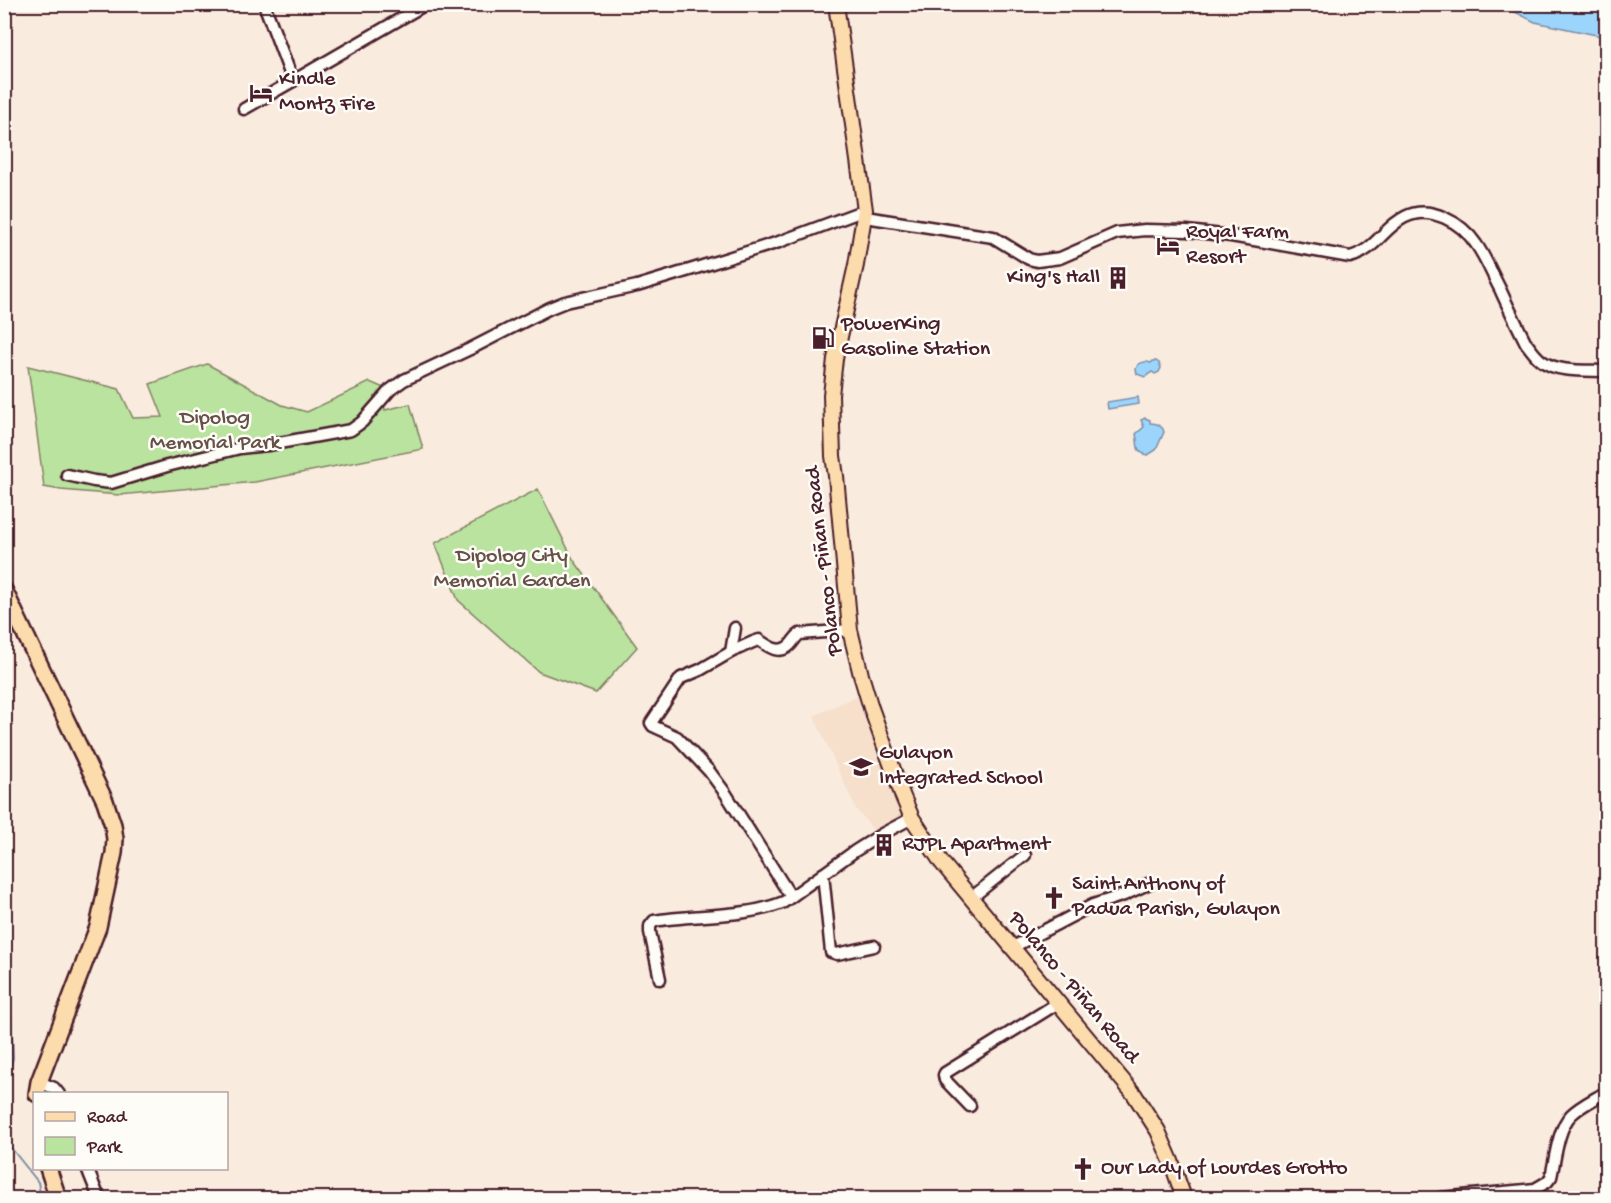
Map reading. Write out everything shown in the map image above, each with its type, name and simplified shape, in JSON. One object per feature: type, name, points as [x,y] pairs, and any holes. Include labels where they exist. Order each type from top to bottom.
[{"type":"highway","points":[[4,590],[105,801],[115,839],[98,927],[38,1088]]},
{"type":"highway","points":[[49,1170],[58,1198]]},
{"type":"main road","name":"Polanco - Piñan Road","points":[[836,4],[865,214],[835,359],[831,395],[833,456],[850,630],[871,708],[912,818],[942,863],[1127,1086],[1158,1131],[1184,1198]]},
{"type":"street","points":[[264,4],[293,81]]},
{"type":"street","points":[[244,109],[426,4]]},
{"type":"street","points":[[67,475],[94,482],[111,483],[240,448],[351,430],[362,422],[390,390],[404,380],[550,308],[565,302],[628,288],[693,269],[865,214],[993,237],[1029,259],[1037,261],[1060,258],[1117,233],[1145,230],[1187,231],[1231,236],[1350,257],[1368,250],[1395,223],[1406,216],[1426,212],[1443,216],[1468,234],[1476,244],[1526,342],[1535,355],[1543,362],[1556,367],[1606,371]]},
{"type":"street","points":[[731,652],[735,628]]},
{"type":"street","points":[[791,897],[709,771],[677,737],[651,723],[681,678],[731,652],[759,640],[771,648],[783,649],[788,647],[800,634],[850,630]]},
{"type":"street","points":[[660,979],[650,932],[650,926],[654,921],[775,906],[882,834],[912,818]]},
{"type":"street","points":[[971,898],[1025,855]]},
{"type":"street","points":[[823,874],[831,952],[837,954],[874,946]]},
{"type":"street","points":[[1011,948],[1093,905],[1124,895],[1150,883]]},
{"type":"street","points":[[970,1106],[945,1080],[945,1073],[1058,1003]]},
{"type":"street","points":[[38,1088],[54,1088],[57,1092]]},
{"type":"street","points":[[1440,1198],[1534,1189],[1547,1182],[1551,1178],[1566,1121],[1572,1113],[1606,1092]]},
{"type":"street","points":[[88,1170],[99,1198]]},
{"type":"shaded area","name":"Gulayon Integrated School","points":[[857,696],[906,820],[877,834],[856,809],[814,716]]},
{"type":"green space","name":"Dipolog Memorial Park","points":[[207,364],[282,405],[307,412],[370,382],[386,389],[383,399],[385,410],[410,404],[423,449],[255,482],[119,495],[44,487],[28,366],[119,389],[133,418],[163,417],[150,384]]},
{"type":"green space","name":"Dipolog City Memorial Garden","points":[[538,489],[573,559],[637,647],[596,693],[539,672],[458,600],[435,543]]},
{"type":"water","points":[[1501,5],[1606,5],[1606,37],[1535,22]]},
{"type":"water","points":[[1153,361],[1159,363],[1161,368],[1159,372],[1155,374],[1152,372],[1145,377],[1137,374],[1136,369],[1140,363]]},
{"type":"water","points":[[1138,397],[1139,404],[1108,409],[1107,402]]},
{"type":"water","points":[[1145,418],[1150,420],[1150,423],[1161,426],[1164,432],[1156,450],[1148,455],[1139,450],[1136,434],[1144,427],[1141,420]]},
{"type":"waterway","points":[[4,990],[11,1013],[13,1058],[4,1090]]},
{"type":"waterway","points":[[4,1139],[38,1182],[41,1198]]},
{"type":"place","name":"Kindle Montz Fire","points":[[261,93]]},
{"type":"place","name":"Royal Farm Resort","points":[[1168,246]]},
{"type":"place","name":"King's Hall","points":[[1118,278]]},
{"type":"place","name":"PowerKing Gasoline Station","points":[[823,338]]},
{"type":"place","name":"Gulayon Integrated School","points":[[861,767]]},
{"type":"place","name":"RJPL Apartment","points":[[884,845]]},
{"type":"place","name":"Saint Anthony of Padua Parish, Gulayon","points":[[1054,898]]},
{"type":"place","name":"Our Lady of Lourdes Grotto","points":[[1083,1169]]}]
